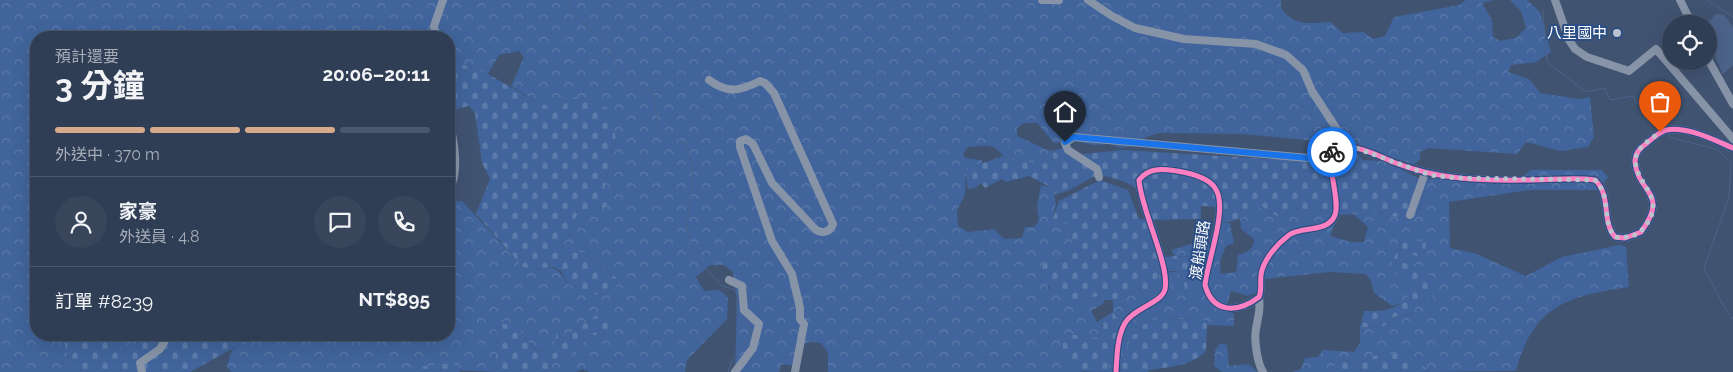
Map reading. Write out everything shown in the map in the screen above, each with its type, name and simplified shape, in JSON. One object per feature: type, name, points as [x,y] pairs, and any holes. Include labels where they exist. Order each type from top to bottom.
[{"type":"street","points":[[435,31],[434,26],[443,0]]},
{"type":"street","points":[[1042,0],[1059,0]]},
{"type":"street","points":[[1088,0],[1112,16],[1136,28],[1184,39],[1256,44],[1286,55],[1303,70],[1312,92],[1349,148]]},
{"type":"street","points":[[1555,0],[1569,40],[1580,54],[1629,71],[1656,49],[1733,140]]},
{"type":"street","points":[[1680,0],[1688,15]]},
{"type":"street","points":[[1714,70],[1733,104]]},
{"type":"street","points":[[709,80],[734,92],[760,81],[765,82],[774,92],[833,224],[826,232],[821,233],[816,230],[772,183],[763,168],[753,144],[746,139],[740,141],[740,147],[772,241],[792,274],[796,290],[800,319],[804,324],[795,372]]},
{"type":"street","points":[[1263,372],[1259,362],[1255,330],[1261,312],[1259,297],[1263,267],[1278,244],[1294,233],[1325,226],[1332,221],[1336,210],[1336,191],[1330,160],[1332,151],[1337,148],[1349,148],[1373,154],[1425,174],[1457,178],[1595,180],[1605,193],[1609,228],[1615,237],[1625,238],[1641,232],[1652,215],[1652,196],[1638,172],[1635,159],[1640,149],[1664,131],[1693,133],[1733,148]]},
{"type":"street","points":[[1099,178],[1097,169],[1068,150],[1065,142],[1074,137],[1330,160]]},
{"type":"street","points":[[455,143],[455,169]]},
{"type":"street","name":"渡船頭路","points":[[1116,372],[1119,342],[1125,323],[1134,312],[1160,298],[1165,287],[1159,252],[1140,191],[1139,180],[1151,170],[1159,169],[1186,173],[1211,183],[1216,189],[1219,205],[1205,285],[1208,295],[1222,308],[1232,308],[1252,302],[1259,297]]},
{"type":"street","points":[[1410,215],[1425,174]]},
{"type":"street","points":[[729,280],[742,286],[744,310],[759,324],[753,348],[735,372]]},
{"type":"street","points":[[142,372],[140,363],[160,349],[165,341]]},
{"type":"green space","points":[[0,0],[1281,0],[1281,8],[1286,14],[1297,21],[1309,23],[1330,22],[1343,33],[1364,32],[1373,39],[1385,36],[1394,17],[1459,5],[1466,0],[1494,0],[1482,3],[1492,20],[1493,37],[1500,41],[1516,38],[1526,28],[1521,11],[1510,0],[1527,0],[1540,12],[1551,52],[1536,62],[1511,65],[1508,72],[1529,79],[1540,93],[1579,99],[1590,97],[1594,137],[1588,147],[1560,151],[1526,142],[1517,154],[1428,148],[1420,152],[1420,160],[1414,164],[1347,144],[1243,134],[1160,133],[1146,137],[1137,146],[1122,148],[1110,144],[1094,145],[1075,141],[1054,143],[1037,123],[1024,123],[1017,128],[1017,136],[1050,151],[1054,159],[1052,163],[1039,165],[1003,156],[996,149],[988,146],[968,147],[963,154],[965,158],[981,160],[983,164],[966,169],[965,195],[957,210],[958,226],[968,232],[994,229],[1004,239],[1022,238],[1025,227],[1034,227],[1039,220],[1037,207],[1041,185],[1053,188],[1056,204],[1052,219],[1071,225],[1073,253],[1067,260],[1041,264],[1048,288],[1060,294],[1068,304],[1097,296],[1104,300],[1103,304],[1091,311],[1097,322],[1104,325],[1100,336],[1096,338],[1067,334],[1076,370],[1083,372],[828,372],[828,353],[821,343],[809,342],[803,345],[794,366],[782,364],[779,372],[735,372],[737,301],[733,272],[724,265],[710,265],[696,277],[704,291],[719,290],[728,297],[727,319],[687,360],[685,372],[589,372],[583,369],[576,372],[549,372],[552,360],[576,354],[588,336],[607,333],[595,316],[570,334],[551,352],[540,351],[531,345],[518,327],[497,326],[498,338],[494,372],[408,368],[407,372],[232,372],[227,367],[230,354],[238,346],[250,341],[455,341],[455,202],[462,201],[522,266],[557,270],[569,285],[602,289],[619,280],[584,253],[575,251],[565,257],[558,244],[573,236],[568,233],[568,227],[575,221],[578,211],[601,211],[616,140],[568,100],[560,110],[540,104],[511,86],[524,57],[519,51],[499,55],[488,74],[459,63],[455,65],[455,31],[30,31],[30,341],[64,341],[73,372],[0,372]]},
{"type":"green space","points":[[459,63],[488,74],[540,104],[560,110],[568,100],[577,97],[610,109],[616,140],[604,190],[609,201],[601,211],[578,211],[575,221],[568,227],[568,233],[573,237],[558,244],[565,256],[575,251],[584,253],[619,280],[615,288],[602,289],[598,295],[569,285],[561,271],[554,267],[530,269],[522,266],[476,214],[490,179],[482,163],[475,113],[469,106],[455,110],[455,65]]},
{"type":"green space","points":[[1064,148],[1082,154],[1123,150],[1324,162],[1333,190],[1333,213],[1300,209],[1278,217],[1261,206],[1243,217],[1223,222],[1218,207],[1201,206],[1201,219],[1153,220],[1143,197],[1135,188],[1122,181],[1102,176],[1093,177],[1059,194],[1054,194],[1052,188],[1029,176],[1006,182],[1002,179],[985,188],[981,183],[975,188],[968,189],[965,169],[1003,156],[1039,164],[1052,163],[1054,159],[1050,151]]},
{"type":"green space","points":[[1341,151],[1359,154],[1364,163],[1405,175],[1420,184],[1425,189],[1421,205],[1412,220],[1379,213],[1336,215],[1332,166],[1335,154]]},
{"type":"green space","points":[[1362,160],[1384,161],[1418,178],[1516,183],[1531,170],[1602,170],[1608,177],[1598,190],[1529,190],[1449,202],[1450,248],[1474,253],[1526,276],[1562,257],[1619,245],[1626,247],[1629,287],[1570,300],[1556,308],[1543,318],[1532,332],[1523,349],[1516,371],[1428,372],[1427,369],[1377,355],[1361,362],[1340,360],[1329,372],[1292,372],[1301,369],[1305,358],[1318,357],[1323,350],[1354,352],[1360,343],[1360,327],[1381,328],[1394,317],[1414,313],[1414,304],[1433,297],[1405,264],[1409,254],[1402,238],[1390,269],[1413,288],[1408,301],[1392,306],[1374,293],[1371,281],[1366,274],[1331,272],[1264,279],[1257,292],[1248,296],[1231,291],[1226,310],[1234,314],[1234,326],[1207,325],[1204,320],[1158,319],[1143,325],[1121,363],[1122,372],[1098,372],[1107,369],[1122,326],[1113,312],[1113,300],[1126,297],[1136,290],[1164,287],[1158,280],[1159,274],[1179,271],[1186,290],[1209,258],[1175,256],[1171,250],[1191,244],[1213,245],[1223,222],[1230,223],[1234,243],[1226,246],[1220,261],[1221,274],[1236,272],[1238,255],[1247,252],[1253,246],[1254,239],[1241,229],[1240,217],[1255,211],[1261,206],[1278,217],[1300,209],[1333,213],[1336,220],[1330,236],[1351,242],[1364,242],[1368,227],[1354,215],[1376,213],[1412,220],[1421,205],[1425,189],[1407,177],[1364,163]]},
{"type":"green space","points":[[1100,180],[1128,190],[1139,219],[1146,220],[1162,273],[1159,274],[1158,280],[1165,283],[1165,287],[1136,290],[1126,297],[1113,300],[1104,300],[1097,296],[1068,304],[1046,283],[1042,272],[1041,264],[1067,260],[1073,253],[1071,225],[1052,220],[1059,201]]},
{"type":"green space","points":[[1402,238],[1426,242],[1425,258],[1409,254],[1405,263],[1428,274],[1433,297],[1415,304],[1414,313],[1394,317],[1381,328],[1360,327],[1364,311],[1379,311],[1393,308],[1405,301],[1413,288],[1390,269]]},
{"type":"green space","points":[[1164,257],[1209,258],[1210,280],[1206,292],[1186,291],[1179,271],[1166,271]]},
{"type":"green space","points":[[1113,312],[1122,326],[1107,370],[1098,372],[1076,371],[1063,353],[1063,336],[1067,334],[1096,338],[1100,336],[1104,325],[1097,322]]},
{"type":"green space","points":[[608,315],[616,324],[607,333],[588,336],[576,354],[552,360],[549,372],[494,372],[498,338],[497,326],[500,323],[518,327],[531,345],[540,351],[551,352],[557,333],[570,334],[595,316]]},
{"type":"green space","points":[[1158,319],[1204,320],[1207,325],[1206,351],[1194,360],[1180,365],[1149,370],[1148,372],[1122,372],[1121,363],[1132,335],[1139,333],[1143,325]]},
{"type":"green space","points":[[64,341],[112,341],[121,353],[142,341],[255,341],[239,345],[190,372],[73,372]]},
{"type":"green space","points":[[112,341],[142,341],[121,353]]},
{"type":"green space","points":[[1221,343],[1227,345],[1229,366],[1248,364],[1258,372],[1222,372],[1214,366],[1215,350]]},
{"type":"green space","points":[[1405,353],[1427,369],[1428,372],[1329,372],[1340,360],[1361,362],[1377,355]]},
{"type":"green space","points":[[453,363],[460,372],[407,372],[408,368]]},
{"type":"shaded area","points":[[1716,14],[1724,15],[1733,27],[1733,65],[1723,74],[1717,61],[1717,15]]},
{"type":"waterway","points":[[568,0],[577,18],[608,45],[621,75],[652,92],[659,127],[687,144],[693,172],[687,229],[694,256],[722,286],[734,289],[738,297],[739,316],[749,324],[752,332],[735,355],[728,372]]},
{"type":"waterway","points":[[1707,0],[1733,17]]},
{"type":"waterway","points":[[1543,11],[1547,62],[1586,92],[1604,88],[1610,100],[1633,96],[1650,119],[1661,129]]},
{"type":"waterway","points":[[1666,133],[1672,138],[1716,149],[1731,162],[1729,196],[1704,269],[1733,319]]},
{"type":"cycle path","points":[[1116,372],[1117,353],[1122,328],[1129,318],[1159,298],[1165,289],[1163,266],[1139,180],[1151,171],[1166,170],[1192,174],[1208,181],[1215,188],[1219,197],[1219,221],[1205,285],[1209,294],[1220,306],[1235,308],[1243,306],[1259,297],[1262,269],[1271,253],[1284,239],[1294,232],[1321,227],[1332,221],[1335,215],[1336,199],[1331,160],[1335,149],[1341,147],[1364,150],[1410,168],[1444,176],[1496,180],[1595,180],[1603,193],[1611,231],[1615,237],[1625,238],[1641,232],[1653,209],[1653,201],[1637,173],[1635,162],[1637,153],[1644,145],[1661,132],[1674,129],[1700,134],[1733,148]]},
{"type":"way so far","points":[[1332,152],[1337,148],[1356,148],[1412,170],[1430,175],[1457,178],[1595,180],[1605,193],[1609,228],[1612,234],[1615,237],[1625,238],[1641,232],[1652,215],[1652,196],[1638,172],[1635,159],[1637,152],[1660,132]]},
{"type":"place","name":"八里國中","points":[[1617,33]]},
{"type":"route","points":[[1065,142],[1074,137],[1330,160],[1332,152]]}]
